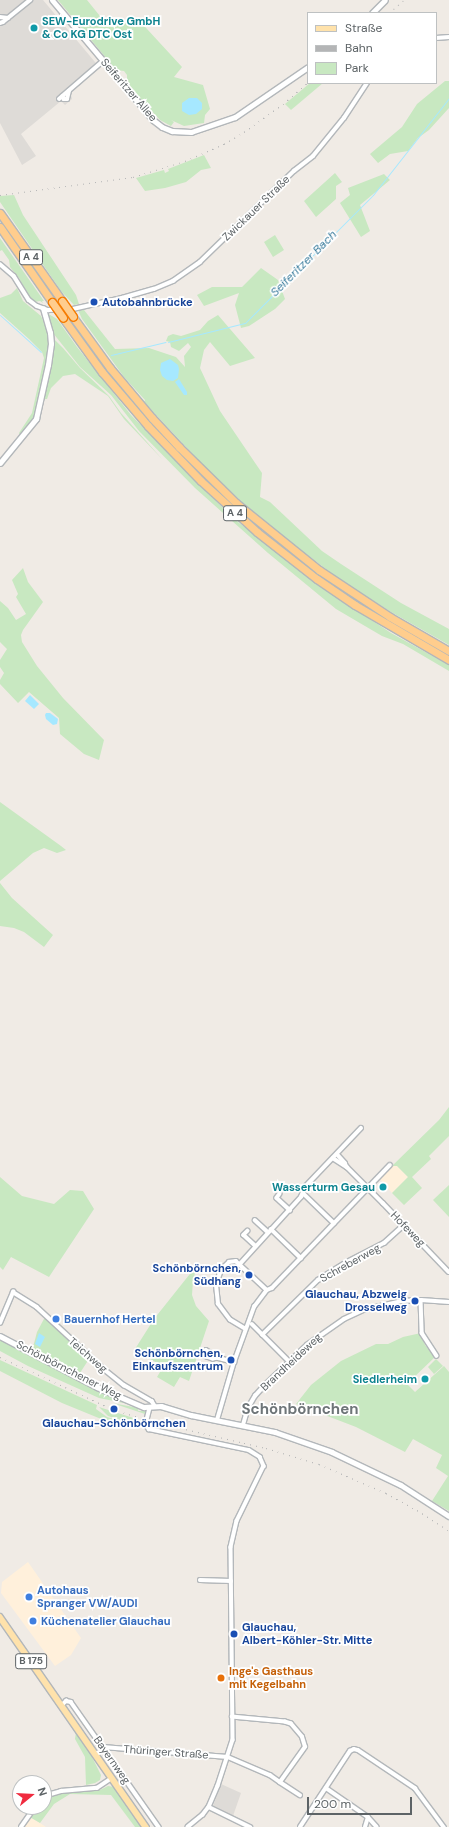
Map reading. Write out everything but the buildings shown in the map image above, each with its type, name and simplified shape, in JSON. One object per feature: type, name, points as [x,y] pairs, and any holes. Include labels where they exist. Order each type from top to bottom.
[{"type":"highway","name":"A 4","points":[[0,212],[110,368],[179,447],[236,503],[318,570],[390,617],[449,651]]},
{"type":"highway","name":"A 4","points":[[0,227],[102,372],[148,426],[201,481],[252,528],[286,556],[355,605],[449,660]]},
{"type":"main road","name":"Seiferitzer Allee","points":[[52,0],[156,122],[165,129],[179,132],[194,131],[240,115],[307,68]]},
{"type":"main road","points":[[373,12],[385,0]]},
{"type":"main road","name":"B 175","points":[[0,1617],[146,1827]]},
{"type":"street","points":[[0,23],[30,0]]},
{"type":"street","points":[[0,18],[9,17]]},
{"type":"street","points":[[437,38],[449,37]]},
{"type":"street","points":[[61,97],[103,61]]},
{"type":"street","name":"Zwickauer Straße","points":[[43,309],[69,309],[118,299],[160,286],[191,270],[294,170],[313,156],[344,118],[366,84]]},
{"type":"street","points":[[0,264],[14,276],[29,300],[43,309],[50,333],[51,344],[48,366],[36,419],[0,463]]},
{"type":"street","points":[[240,1264],[304,1194],[305,1188],[361,1128]]},
{"type":"street","points":[[337,1154],[347,1167]]},
{"type":"street","points":[[333,1158],[347,1167]]},
{"type":"street","points":[[217,1420],[234,1362],[254,1307],[267,1290],[272,1288],[390,1165]]},
{"type":"street","name":"Hofeweg","points":[[347,1167],[449,1272]]},
{"type":"street","points":[[280,1194],[277,1198],[290,1210]]},
{"type":"street","points":[[304,1194],[334,1223]]},
{"type":"street","points":[[255,1220],[268,1232]]},
{"type":"street","name":"Schreberweg","points":[[262,1335],[318,1280],[347,1262],[384,1243],[404,1225]]},
{"type":"street","points":[[271,1229],[301,1258]]},
{"type":"street","points":[[248,1231],[244,1235],[256,1246]]},
{"type":"street","points":[[245,1329],[230,1320],[218,1304],[215,1291],[218,1278],[226,1265],[233,1261],[240,1264],[267,1290]]},
{"type":"street","name":"Teichweg","points":[[0,1323],[13,1292],[37,1307],[104,1369],[137,1393],[152,1401],[152,1407]]},
{"type":"street","points":[[421,1300],[420,1322],[422,1332],[437,1356]]},
{"type":"street","name":"Brandheideweg","points":[[243,1425],[248,1408],[255,1396],[289,1361],[322,1333],[363,1310],[402,1301],[421,1300],[449,1302]]},
{"type":"street","points":[[252,1324],[289,1361]]},
{"type":"street","name":"Schönbörnchener Weg","points":[[0,1336],[97,1387],[144,1407],[161,1406],[191,1415],[275,1432],[332,1452],[401,1485],[449,1516]]},
{"type":"street","points":[[219,1358],[234,1362]]},
{"type":"street","points":[[132,1401],[137,1393]]},
{"type":"street","points":[[152,1407],[146,1424],[149,1429],[249,1450],[254,1452],[263,1462],[263,1472],[237,1521],[233,1533],[230,1563],[232,1740],[228,1757],[210,1806],[203,1815],[188,1827]]},
{"type":"street","points":[[200,1580],[231,1580]]},
{"type":"street","name":"Bayernweg","points":[[62,1705],[66,1701],[71,1702],[159,1827]]},
{"type":"street","points":[[232,1717],[285,1722],[292,1724],[302,1737],[305,1747],[280,1782]]},
{"type":"street","name":"Thüringer Straße","points":[[103,1747],[228,1757],[270,1775],[300,1795]]},
{"type":"street","points":[[300,1827],[350,1752],[358,1750],[415,1788],[444,1827]]},
{"type":"street","points":[[52,1794],[61,1791],[97,1788],[112,1778]]},
{"type":"street","points":[[326,1788],[368,1817],[377,1827]]},
{"type":"street","points":[[210,1806],[250,1827]]},
{"type":"street","points":[[21,1827],[29,1815]]},
{"type":"street","points":[[365,1827],[368,1817]]},
{"type":"shaded area","points":[[0,0],[43,0],[100,68],[72,91],[72,99],[65,105],[61,101],[21,134],[36,156],[22,165],[0,123]]},
{"type":"shaded area","points":[[392,1166],[397,1166],[408,1177],[392,1193],[379,1178]]},
{"type":"shaded area","points":[[28,1562],[81,1638],[71,1655],[55,1666],[1,1593],[2,1582]]},
{"type":"shaded area","points":[[221,1784],[241,1793],[233,1816],[213,1806]]},
{"type":"shaded area","points":[[28,1816],[40,1823],[46,1827],[21,1827]]},
{"type":"green space","points":[[58,0],[87,0],[108,26],[116,19],[124,24],[136,17],[182,67],[174,77],[203,85],[210,109],[205,115],[204,123],[184,126],[171,120],[174,122],[171,126],[160,120],[127,84],[127,75],[124,71],[116,70]]},
{"type":"green space","points":[[445,81],[449,81],[449,108],[429,130],[418,138],[408,151],[390,154],[378,163],[370,154],[402,127],[417,104]]},
{"type":"green space","points":[[309,84],[322,84],[291,110],[285,104]]},
{"type":"green space","points":[[204,155],[211,168],[201,170],[186,182],[165,188],[145,191],[136,178],[164,170],[165,173],[169,171],[168,169]]},
{"type":"green space","points":[[335,173],[342,182],[336,186],[336,199],[316,217],[304,201]]},
{"type":"green space","points":[[384,174],[390,180],[360,205],[370,231],[361,237],[340,203],[350,195],[348,188]]},
{"type":"green space","points":[[14,195],[23,215],[76,295],[79,304],[74,305],[61,291],[0,202],[0,196]]},
{"type":"green space","points":[[275,235],[284,250],[273,257],[264,242]]},
{"type":"green space","points":[[0,238],[44,301],[42,301],[43,303],[40,301],[34,302],[28,295],[19,278],[10,267],[9,260],[2,250],[0,251]]},
{"type":"green space","points":[[261,268],[278,280],[285,299],[275,309],[249,326],[241,328],[235,305],[239,293],[204,306],[197,295],[212,287],[242,287]]},
{"type":"green space","points":[[17,288],[23,301],[41,316],[47,329],[49,342],[36,411],[32,420],[20,436],[19,433],[32,413],[44,358],[42,352],[0,313],[0,298],[11,294]]},
{"type":"green space","points":[[78,310],[84,310],[115,349],[149,348],[176,357],[185,367],[184,356],[191,347],[188,343],[179,351],[171,347],[170,342],[166,341],[168,336],[173,334],[181,336],[200,330],[208,321],[218,315],[255,358],[230,366],[210,342],[204,350],[200,368],[220,411],[262,473],[260,497],[270,502],[322,551],[401,603],[449,629],[449,645],[391,612],[339,579],[242,502],[201,463],[144,402],[145,400],[124,377],[82,319]]},
{"type":"green space","points":[[47,313],[57,319],[77,347],[131,415],[199,485],[238,522],[322,587],[391,633],[449,665],[449,671],[403,644],[382,636],[336,609],[268,553],[195,488],[139,431],[111,395],[80,367],[53,333],[46,314]]},
{"type":"green space","points":[[53,338],[80,368],[109,396],[121,413],[163,460],[124,419],[108,396],[75,374],[63,376],[51,388],[47,399],[43,399]]},
{"type":"green space","points":[[23,568],[28,582],[43,602],[23,630],[21,635],[22,642],[37,666],[63,698],[104,740],[99,760],[84,754],[60,734],[59,718],[29,692],[18,703],[0,684],[0,680],[4,673],[0,667],[0,660],[7,649],[0,642],[0,601],[8,608],[16,620],[26,614],[16,597],[18,594],[12,580]]},
{"type":"green space","points":[[0,802],[66,850],[57,853],[44,848],[33,853],[0,881]]},
{"type":"green space","points":[[0,883],[12,898],[53,935],[44,947],[24,932],[14,928],[0,926]]},
{"type":"green space","points":[[449,1107],[449,1136],[429,1156],[431,1159],[412,1177],[422,1188],[404,1205],[392,1193],[408,1177],[397,1166],[392,1166],[439,1120]]},
{"type":"green space","points":[[0,1177],[22,1196],[54,1204],[70,1190],[83,1191],[94,1209],[49,1277],[11,1257],[3,1270],[0,1267]]},
{"type":"green space","points":[[449,1185],[449,1217],[433,1200]]},
{"type":"green space","points":[[197,1265],[193,1281],[192,1295],[196,1306],[209,1321],[189,1381],[180,1377],[174,1387],[157,1377],[163,1367],[135,1349],[154,1319]]},
{"type":"green space","points":[[45,1317],[91,1356],[78,1376],[32,1351],[37,1332]]},
{"type":"green space","points":[[421,1333],[425,1345],[435,1357],[407,1384],[415,1392],[444,1366],[449,1372],[449,1511],[432,1501],[448,1476],[436,1468],[442,1455],[413,1439],[405,1452],[356,1427],[296,1404],[311,1385],[341,1361],[376,1344],[388,1344],[403,1337]]},
{"type":"green space","points":[[0,1337],[138,1406],[99,1398],[28,1366],[0,1351]]},
{"type":"green space","points":[[436,1359],[443,1366],[434,1374],[428,1367]]},
{"type":"green space","points":[[0,1360],[97,1405],[96,1409],[107,1417],[136,1426],[106,1421],[62,1403],[0,1371]]},
{"type":"green space","points":[[112,1403],[139,1408],[138,1411],[145,1411],[145,1414]]},
{"type":"green space","points":[[99,1407],[143,1421],[142,1424],[140,1426],[108,1416]]},
{"type":"green space","points":[[76,1732],[89,1751],[101,1775],[100,1780],[95,1783],[86,1785],[85,1757],[75,1739]]},
{"type":"green space","points":[[108,1786],[114,1787],[143,1827],[135,1827],[111,1795],[70,1794],[52,1807],[52,1794],[69,1790],[70,1792],[100,1790]]},
{"type":"green space","points":[[29,1815],[46,1815],[40,1823],[28,1816]]},
{"type":"water","points":[[189,98],[197,98],[202,103],[202,109],[196,114],[189,115],[182,111],[182,103]]},
{"type":"water","points":[[170,359],[178,365],[179,369],[178,378],[173,381],[167,380],[162,376],[160,370],[161,363]]},
{"type":"water","points":[[179,379],[187,392],[187,395],[184,395],[175,382]]},
{"type":"water","points":[[30,695],[39,704],[34,709],[25,701]]},
{"type":"water","points":[[46,713],[50,713],[58,719],[57,724],[53,725],[46,719]]},
{"type":"water","points":[[39,1333],[45,1337],[40,1347],[35,1344]]},
{"type":"waterway","name":"Seiferitzer Bach","points":[[168,342],[245,323],[373,195],[449,98]]},
{"type":"waterway","name":"Seiferitzer Bach","points":[[0,315],[41,352]]},
{"type":"waterway","name":"Seiferitzer Bach","points":[[111,355],[165,342]]},
{"type":"railway","points":[[390,12],[404,0]]},
{"type":"railway","points":[[0,195],[133,177],[185,161],[224,144],[244,132],[283,104],[307,83]]},
{"type":"railway","points":[[0,1357],[112,1409],[151,1421],[266,1448],[319,1464],[386,1493],[417,1510],[449,1531]]},
{"type":"place","name":"SEW-Eurodrive GmbH & Co KG DTC Ost","points":[[34,28]]},
{"type":"place","name":"Autobahnbrücke","points":[[94,302]]},
{"type":"place","name":"Wasserturm Gesau","points":[[383,1187]]},
{"type":"place","name":"Schönbörnchen, Südhang","points":[[249,1275]]},
{"type":"place","name":"Glauchau, Abzweig Drosselweg","points":[[415,1301]]},
{"type":"place","name":"Bauernhof Hertel","points":[[56,1319]]},
{"type":"place","name":"Schönbörnchen, Einkaufszentrum","points":[[231,1360]]},
{"type":"place","name":"Siedlerheim","points":[[425,1379]]},
{"type":"place","name":"Glauchau-Schönbörnchen","points":[[114,1409]]},
{"type":"place","name":"Autohaus Spranger VW/AUDI","points":[[29,1597]]},
{"type":"place","name":"Küchenatelier Glauchau","points":[[33,1621]]},
{"type":"place","name":"Glauchau, Albert-Köhler-Str. Mitte","points":[[234,1634]]},
{"type":"place","name":"Inge's Gasthaus mit Kegelbahn","points":[[221,1678]]},
{"type":"district","name":"Schönbörnchen","points":[[300,1410]]}]
